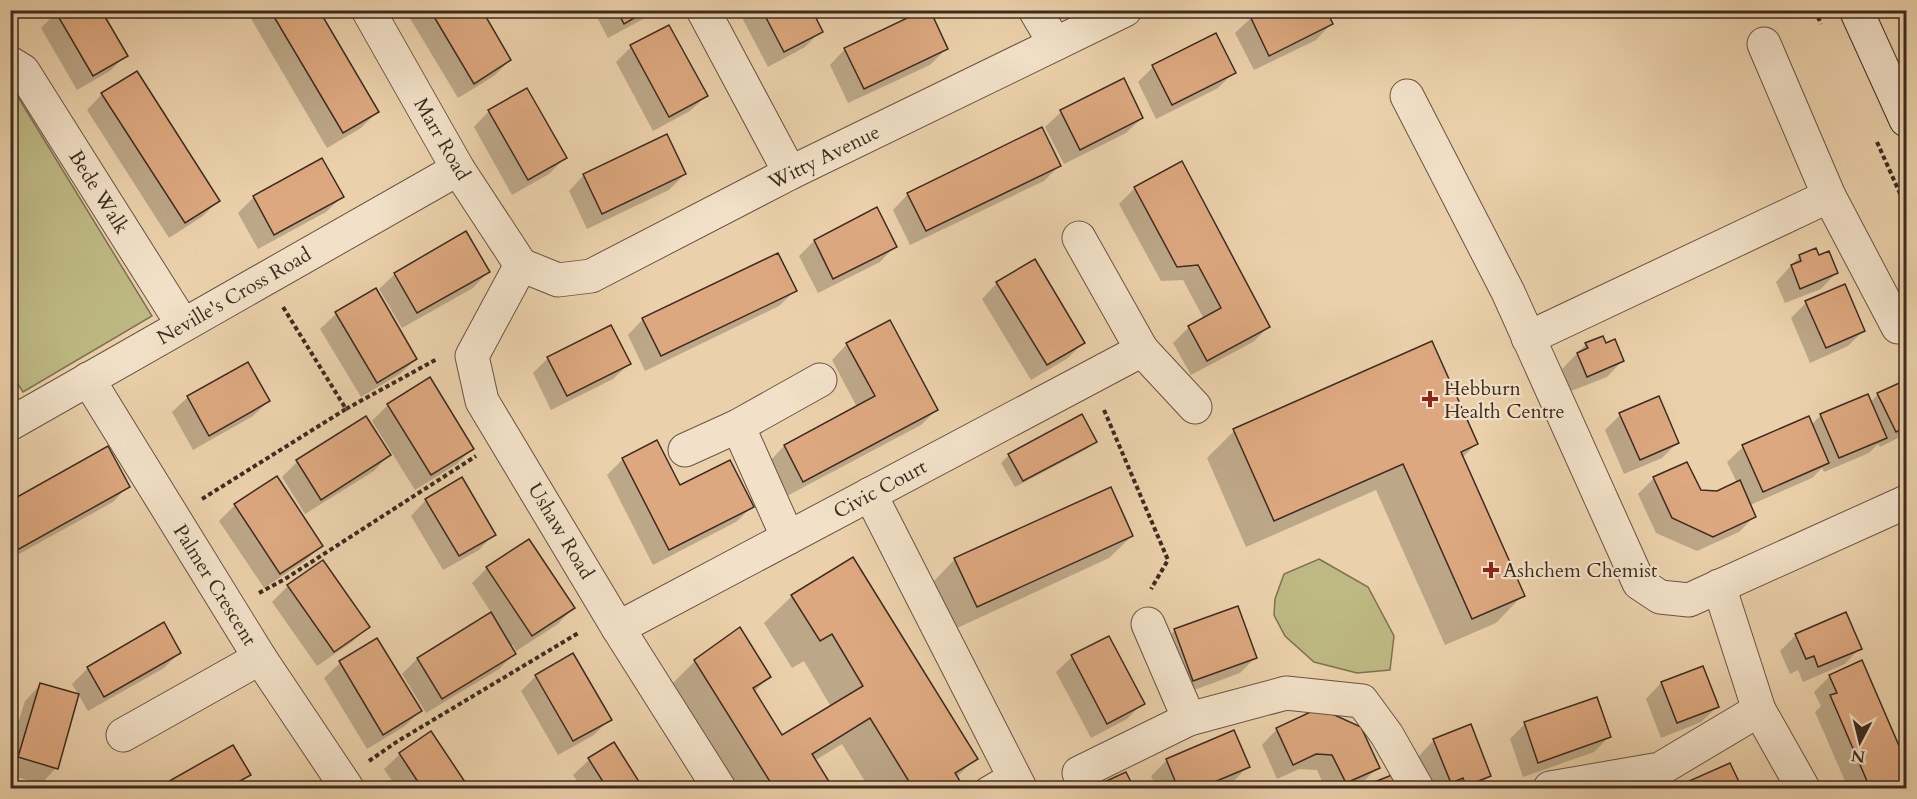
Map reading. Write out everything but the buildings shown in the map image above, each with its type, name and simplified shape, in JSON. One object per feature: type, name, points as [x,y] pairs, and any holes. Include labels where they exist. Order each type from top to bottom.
[{"type":"street","name":"Marr Road","points":[[368,10],[458,169],[521,265]]},
{"type":"street","points":[[703,10],[790,173]]},
{"type":"street","points":[[1035,10],[1055,44]]},
{"type":"street","name":"Witty Avenue","points":[[521,265],[558,280],[591,276],[790,173],[1125,10]]},
{"type":"street","points":[[1856,10],[1906,120]]},
{"type":"street","points":[[1764,44],[1829,196],[1898,327]]},
{"type":"street","name":"Bede Walk","points":[[10,63],[23,70],[183,325]]},
{"type":"street","points":[[1407,96],[1508,292],[1639,583],[1660,597],[1689,600],[1906,502]]},
{"type":"street","name":"Neville's Cross Road","points":[[11,424],[458,169]]},
{"type":"street","points":[[1528,338],[1829,196]]},
{"type":"street","points":[[1079,238],[1142,350],[1195,407]]},
{"type":"street","points":[[472,356],[521,265]]},
{"type":"street","name":"Civic Court","points":[[614,621],[788,538],[1142,350]]},
{"type":"street","name":"Ushaw Road","points":[[472,356],[482,400],[614,621],[719,789]]},
{"type":"street","name":"Palmer Crescent","points":[[88,379],[260,658],[347,789]]},
{"type":"street","points":[[685,450],[738,426],[820,380]]},
{"type":"street","points":[[738,426],[788,538]]},
{"type":"street","points":[[870,494],[1006,783]]},
{"type":"street","points":[[1719,586],[1759,710],[1803,789]]},
{"type":"street","points":[[1148,624],[1189,719]]},
{"type":"street","points":[[123,735],[260,658]]},
{"type":"street","points":[[1079,773],[1189,719],[1286,693],[1362,701],[1387,735],[1417,789]]},
{"type":"street","points":[[1550,789],[1660,769],[1759,710]]},
{"type":"path","points":[[284,308],[346,409]]},
{"type":"path","points":[[200,501],[346,409],[447,353],[472,356]]},
{"type":"path","points":[[1090,378],[1168,560],[1140,610],[1148,624]]},
{"type":"path","points":[[261,592],[505,438]]},
{"type":"path","points":[[370,760],[408,735],[614,621]]},
{"type":"shaded area","points":[[10,84],[152,316],[23,392],[10,372]]},
{"type":"shaded area","points":[[1319,559],[1368,587],[1394,636],[1390,670],[1357,673],[1314,662],[1285,636],[1274,615],[1275,599],[1284,574]]},
{"type":"place","name":"Hebburn Health Centre","points":[[1430,399]]},
{"type":"place","name":"Ashchem Chemist","points":[[1491,570]]}]
